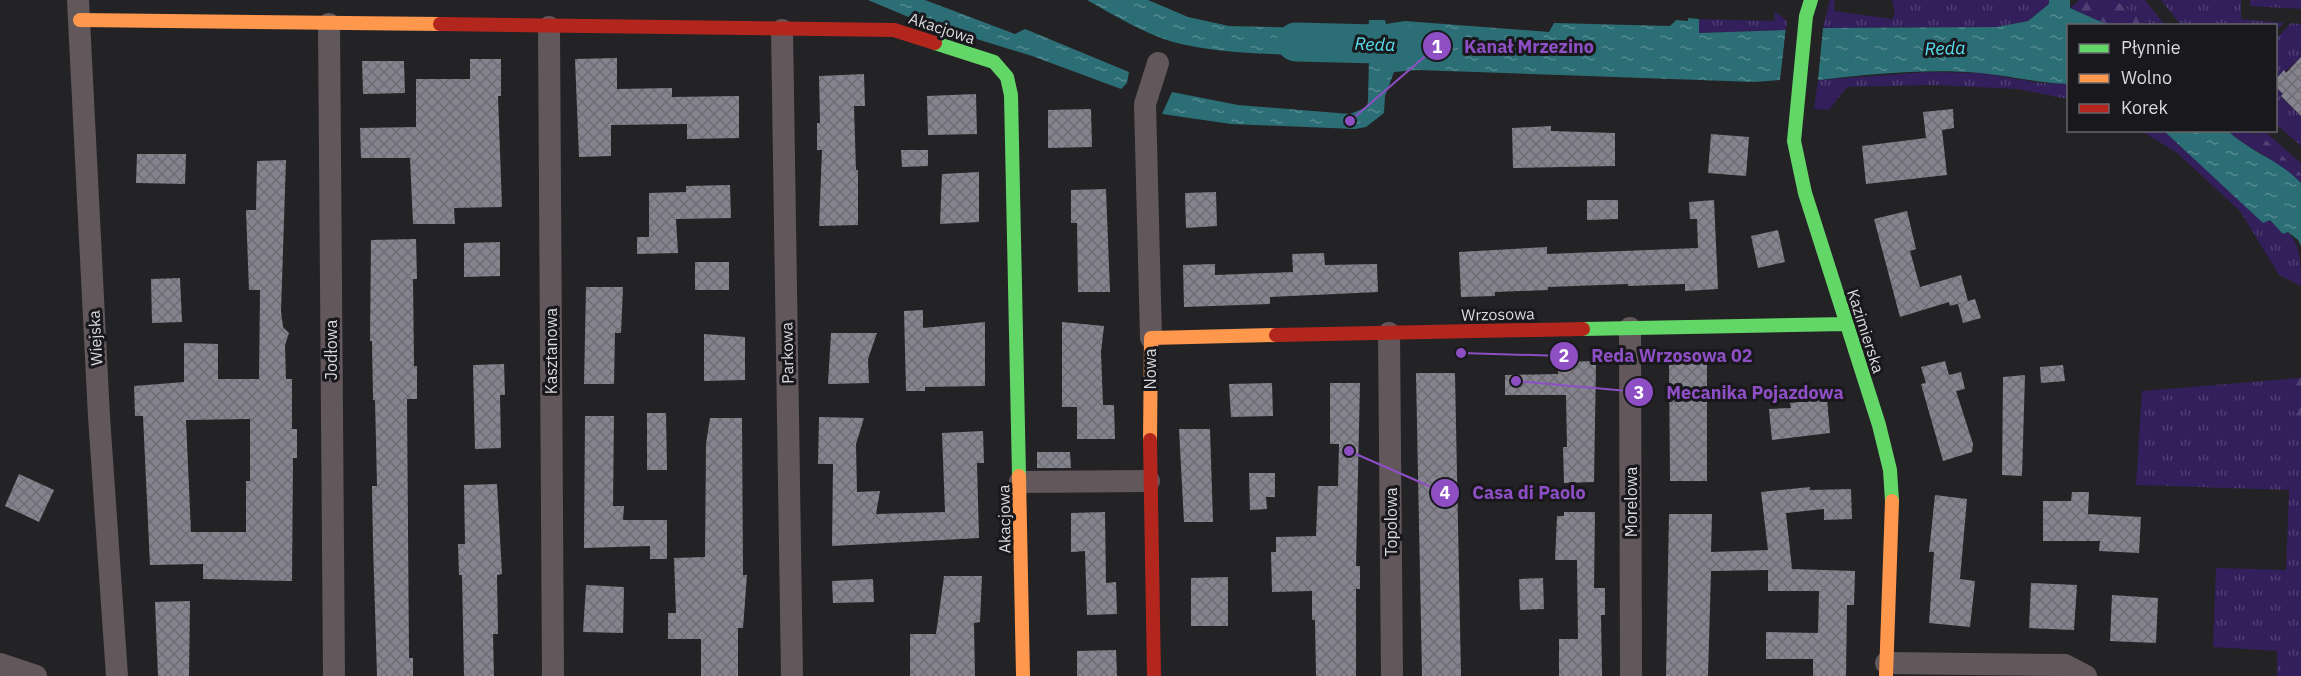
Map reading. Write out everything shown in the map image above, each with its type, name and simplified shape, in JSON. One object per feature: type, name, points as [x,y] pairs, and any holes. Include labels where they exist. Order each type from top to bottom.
[{"type":"street","name":"Kazimierska","points":[[1811,0],[1806,16],[1794,141],[1805,193],[1879,425],[1890,470],[1893,521],[1886,669]]},
{"type":"street","name":"Akacjowa","points":[[79,10],[329,24],[894,30],[994,62],[1007,77],[1011,95],[1023,676]]},
{"type":"street","name":"Wiejska","points":[[79,10],[99,417],[117,676]]},
{"type":"street","name":"Jodłowa","points":[[329,24],[334,676]]},
{"type":"street","name":"Kasztanowa","points":[[549,27],[553,676]]},
{"type":"street","name":"Parkowa","points":[[782,30],[792,676]]},
{"type":"street","name":"Nowa","points":[[1154,676],[1149,481],[1150,338],[1145,104],[1158,63]]},
{"type":"street","name":"Wrzosowa","points":[[1150,338],[1846,324]]},
{"type":"street","name":"Morelowa","points":[[1630,328],[1631,676]]},
{"type":"street","name":"Topolowa","points":[[1389,333],[1392,676]]},
{"type":"street","points":[[1020,482],[1149,481]]},
{"type":"street","points":[[0,664],[36,676]]},
{"type":"street","points":[[1886,669],[2065,665],[2086,676]]},
{"type":"green space","points":[[1830,0],[1835,0],[1834,11],[1892,19],[1895,14],[1892,0],[2049,0],[2049,4],[2028,21],[1997,27],[1823,28]]},
{"type":"green space","points":[[2079,0],[2115,0],[2149,24],[2106,24],[2070,8]]},
{"type":"green space","points":[[2115,0],[2145,0],[2164,24],[2149,24]]},
{"type":"green space","points":[[2161,0],[2241,0],[2241,19],[2284,23],[2277,30],[2277,24],[2180,24]]},
{"type":"green space","points":[[2250,0],[2301,0],[2301,9],[2250,6]]},
{"type":"green space","points":[[1775,11],[1787,21],[1786,30],[1698,33],[1699,19],[1774,21]]},
{"type":"green space","points":[[2291,23],[2301,24],[2301,58],[2277,78],[2277,38]]},
{"type":"green space","points":[[1928,72],[1981,73],[2040,83],[2067,84],[2067,99],[2018,89],[1933,85],[1847,87],[1829,110],[1814,109],[1818,80]]},
{"type":"green space","points":[[2277,88],[2283,94],[2281,97],[2301,116],[2301,146],[2277,125]]},
{"type":"green space","points":[[2143,132],[2165,132],[2263,222],[2270,220],[2283,234],[2288,232],[2298,249],[2301,286],[2279,275],[2240,211],[2176,152]]},
{"type":"green space","points":[[2229,132],[2249,132],[2241,142]]},
{"type":"green space","points":[[2252,132],[2268,142],[2301,174],[2301,183],[2264,155],[2241,142]]},
{"type":"green space","points":[[2254,132],[2265,132],[2301,163],[2301,174]]},
{"type":"green space","points":[[2301,378],[2301,676],[2277,676],[2277,651],[2213,647],[2216,568],[2286,570],[2289,490],[2136,485],[2142,391]]},
{"type":"green space","points":[[2301,378],[2301,418],[2292,410],[2285,379]]},
{"type":"water","points":[[868,0],[925,0],[1015,34],[1025,29],[1129,72],[1127,83],[1121,89],[1032,56],[918,21]]},
{"type":"water","points":[[1087,0],[1148,0],[1188,17],[1229,26],[1349,29],[1349,56],[1259,54],[1193,47],[1151,34]]},
{"type":"water","points":[[2049,0],[2070,0],[2070,8],[2106,24],[2067,24],[2067,84],[1981,73],[1941,71],[1818,80],[1823,28],[1997,27],[2028,21],[2049,4]]},
{"type":"water","points":[[1688,18],[1699,19],[1699,33],[1786,30],[1780,80],[1755,82],[1417,70],[1394,72],[1385,96],[1384,113],[1366,127],[1355,129],[1231,124],[1162,114],[1172,92],[1238,105],[1350,114],[1367,107],[1369,57],[1366,56],[1369,20],[1385,20],[1386,24],[1405,21],[1549,32],[1554,23],[1670,26],[1676,20],[1688,21]]},
{"type":"water","points":[[2165,132],[2229,132],[2293,175],[2301,183],[2301,246],[2298,240],[2288,232],[2283,234],[2270,220],[2263,223]]},
{"type":"pier","points":[[1786,27],[1789,30],[1783,80],[1780,83]]},
{"type":"building","points":[[2301,57],[2301,116],[2281,96],[2283,94],[2277,88],[2277,78],[2284,70],[2286,73]]},
{"type":"building","points":[[617,58],[617,89],[672,88],[672,97],[739,96],[739,138],[687,139],[687,124],[611,125],[611,156],[579,157],[575,59]]},
{"type":"building","points":[[470,59],[501,59],[501,96],[498,96],[502,207],[454,208],[455,224],[413,224],[410,158],[361,158],[360,128],[416,127],[416,79],[470,79]]},
{"type":"building","points":[[362,61],[404,61],[405,93],[363,94]]},
{"type":"building","points":[[864,74],[865,106],[854,106],[856,170],[858,170],[858,225],[819,226],[822,150],[817,150],[817,123],[820,123],[819,76]]},
{"type":"building","points":[[976,94],[977,134],[928,135],[927,96]]},
{"type":"building","points":[[1091,109],[1092,147],[1048,148],[1048,110]]},
{"type":"building","points":[[1953,109],[1954,128],[1942,130],[1947,175],[1866,184],[1862,146],[1926,138],[1923,112]]},
{"type":"building","points":[[1551,126],[1551,131],[1615,133],[1615,166],[1513,168],[1512,128]]},
{"type":"building","points":[[1711,134],[1749,137],[1746,176],[1708,173]]},
{"type":"building","points":[[901,150],[928,150],[928,166],[902,167]]},
{"type":"building","points":[[137,154],[186,154],[185,184],[136,183]]},
{"type":"building","points":[[286,160],[281,311],[283,327],[289,333],[285,345],[286,379],[292,379],[292,429],[297,429],[297,458],[293,458],[292,581],[203,579],[203,564],[150,565],[143,416],[135,416],[134,386],[184,382],[184,343],[218,344],[218,379],[259,379],[260,290],[249,290],[246,210],[256,210],[257,161]],"holes":[[[250,419],[250,481],[246,481],[246,532],[191,532],[186,420]]]},
{"type":"building","points":[[979,172],[979,222],[940,224],[942,174]]},
{"type":"building","points":[[730,185],[731,218],[676,219],[678,253],[637,254],[637,237],[649,237],[649,193],[686,192],[686,186]]},
{"type":"building","points":[[1106,189],[1110,292],[1078,292],[1077,223],[1071,223],[1071,190]]},
{"type":"building","points":[[1216,192],[1217,226],[1186,228],[1185,193]]},
{"type":"building","points":[[1587,200],[1618,200],[1618,219],[1587,220]]},
{"type":"building","points":[[1714,200],[1718,289],[1685,291],[1685,284],[1628,286],[1628,284],[1548,287],[1548,290],[1495,292],[1495,296],[1461,297],[1459,252],[1547,247],[1547,254],[1698,248],[1697,219],[1690,219],[1689,202]]},
{"type":"building","points":[[1907,211],[1916,249],[1910,251],[1920,287],[1961,275],[1968,301],[1950,306],[1949,302],[1900,317],[1874,219]]},
{"type":"building","points":[[1778,230],[1785,262],[1758,268],[1751,236]]},
{"type":"building","points":[[416,239],[417,279],[413,279],[414,366],[417,366],[417,399],[407,399],[409,658],[413,658],[413,676],[377,676],[372,486],[377,486],[375,400],[373,400],[372,341],[370,341],[371,240]]},
{"type":"building","points":[[500,242],[500,276],[464,277],[464,243]]},
{"type":"building","points":[[1324,253],[1325,265],[1377,264],[1378,292],[1270,297],[1270,304],[1184,307],[1183,265],[1215,264],[1215,275],[1293,272],[1292,254]]},
{"type":"building","points":[[695,262],[729,262],[729,290],[695,290]]},
{"type":"building","points":[[180,278],[182,322],[152,323],[151,279]]},
{"type":"building","points":[[586,287],[623,287],[621,333],[615,333],[614,384],[584,384]]},
{"type":"building","points":[[1975,299],[1981,318],[1963,323],[1958,304]]},
{"type":"building","points":[[923,310],[923,328],[985,322],[985,386],[925,387],[925,391],[906,391],[904,311]]},
{"type":"building","points":[[1062,322],[1104,326],[1101,352],[1103,405],[1114,405],[1115,439],[1077,439],[1077,407],[1062,407]]},
{"type":"building","points":[[831,333],[877,333],[868,359],[869,383],[828,384]]},
{"type":"building","points":[[704,334],[745,337],[745,380],[704,381]]},
{"type":"building","points":[[1669,358],[1707,358],[1707,481],[1670,481]]},
{"type":"building","points":[[1596,361],[1594,482],[1564,483],[1563,447],[1567,447],[1566,395],[1505,395],[1505,375],[1558,374],[1558,362]]},
{"type":"building","points":[[1945,361],[1949,375],[1961,372],[1965,389],[1956,391],[1973,444],[1972,452],[1943,461],[1921,384],[1926,383],[1921,367]]},
{"type":"building","points":[[504,364],[505,395],[500,395],[501,448],[475,449],[473,365]]},
{"type":"building","points":[[2063,365],[2065,381],[2041,383],[2040,367]]},
{"type":"building","points":[[1416,373],[1455,373],[1461,676],[1422,676]]},
{"type":"building","points":[[2025,375],[2022,476],[2002,475],[2003,377]]},
{"type":"building","points":[[1272,383],[1273,416],[1231,417],[1229,384]]},
{"type":"building","points":[[1330,383],[1360,383],[1356,566],[1360,566],[1360,589],[1356,589],[1356,676],[1316,676],[1312,591],[1272,592],[1271,552],[1276,552],[1276,537],[1316,536],[1318,486],[1338,486],[1339,444],[1330,444]]},
{"type":"building","points":[[1827,399],[1830,433],[1772,440],[1769,409],[1791,408],[1790,403]]},
{"type":"building","points":[[647,413],[666,413],[667,470],[647,470]]},
{"type":"building","points":[[585,416],[614,416],[613,506],[624,506],[623,520],[667,520],[667,559],[650,559],[650,546],[584,548]]},
{"type":"building","points":[[819,417],[864,418],[856,444],[857,492],[880,491],[876,514],[945,512],[942,433],[983,431],[984,463],[977,463],[979,538],[832,546],[833,464],[818,464]]},
{"type":"building","points":[[710,418],[742,418],[743,575],[747,575],[743,628],[738,628],[738,676],[701,676],[701,639],[668,639],[668,613],[676,613],[674,558],[705,557],[706,444]]},
{"type":"building","points":[[1179,429],[1210,429],[1213,522],[1184,522]]},
{"type":"building","points":[[1037,452],[1070,452],[1071,468],[1037,468]]},
{"type":"building","points":[[1249,473],[1275,473],[1275,497],[1266,497],[1267,509],[1250,510]]},
{"type":"building","points":[[19,474],[54,490],[39,522],[5,506]]},
{"type":"building","points":[[497,484],[502,574],[497,575],[498,634],[493,634],[494,676],[464,676],[462,575],[459,575],[458,544],[465,544],[464,485]]},
{"type":"building","points":[[1810,487],[1810,490],[1851,489],[1852,519],[1824,520],[1824,509],[1786,513],[1792,569],[1855,571],[1854,605],[1847,605],[1846,676],[1813,676],[1813,659],[1766,659],[1766,632],[1818,633],[1819,591],[1768,591],[1768,570],[1711,571],[1708,676],[1666,676],[1669,514],[1712,514],[1711,552],[1768,550],[1761,492]]},
{"type":"building","points":[[2072,492],[2089,492],[2088,514],[2141,517],[2139,553],[2099,551],[2100,541],[2043,541],[2043,501],[2071,501]]},
{"type":"building","points":[[1935,495],[1967,499],[1960,579],[1975,581],[1970,627],[1929,623],[1934,552],[1929,552]]},
{"type":"building","points":[[1105,512],[1106,583],[1116,582],[1117,614],[1087,615],[1085,551],[1071,552],[1071,513]]},
{"type":"building","points":[[1564,512],[1595,512],[1594,588],[1605,588],[1605,615],[1601,615],[1602,676],[1559,676],[1559,639],[1578,639],[1577,560],[1555,560],[1557,516],[1564,516]]},
{"type":"building","points":[[944,576],[982,576],[980,622],[974,623],[975,676],[910,676],[910,634],[936,634]]},
{"type":"building","points":[[1228,577],[1228,626],[1191,626],[1191,578]]},
{"type":"building","points":[[1543,578],[1544,609],[1520,610],[1519,579]]},
{"type":"building","points":[[873,579],[874,602],[833,603],[832,581]]},
{"type":"building","points":[[2031,583],[2077,585],[2074,630],[2029,628]]},
{"type":"building","points":[[586,585],[624,587],[623,633],[583,632]]},
{"type":"building","points":[[2112,595],[2158,598],[2156,643],[2110,641]]},
{"type":"building","points":[[190,601],[189,676],[158,676],[155,602]]},
{"type":"building","points":[[1116,650],[1117,676],[1077,676],[1077,651]]},
{"type":"waterway","name":"Reda","points":[[1296,42],[1418,45]]},
{"type":"traffic: fast","points":[[1811,0],[1806,16],[1794,141],[1805,193],[1879,425],[1890,470],[1892,501]]},
{"type":"traffic: fast","points":[[935,43],[994,62],[1007,77],[1011,95],[1019,476]]},
{"type":"traffic: fast","points":[[1583,329],[1846,324]]},
{"type":"traffic: slow","points":[[80,20],[440,24]]},
{"type":"traffic: slow","points":[[1150,440],[1151,338],[1276,335]]},
{"type":"traffic: slow","points":[[1019,476],[1023,676]]},
{"type":"traffic: slow","points":[[1886,676],[1892,501]]},
{"type":"traffic: jam","points":[[440,24],[894,30],[935,43]]},
{"type":"traffic: jam","points":[[1276,335],[1583,329]]},
{"type":"traffic: jam","points":[[1150,440],[1154,676]]},
{"type":"place","name":"Kanał Mrzezino","points":[[1350,121]]},
{"type":"place","name":"Reda Wrzosowa 02","points":[[1461,353]]},
{"type":"place","name":"Mecanika Pojazdowa","points":[[1516,381]]},
{"type":"place","name":"Casa di Paolo","points":[[1349,451]]}]
